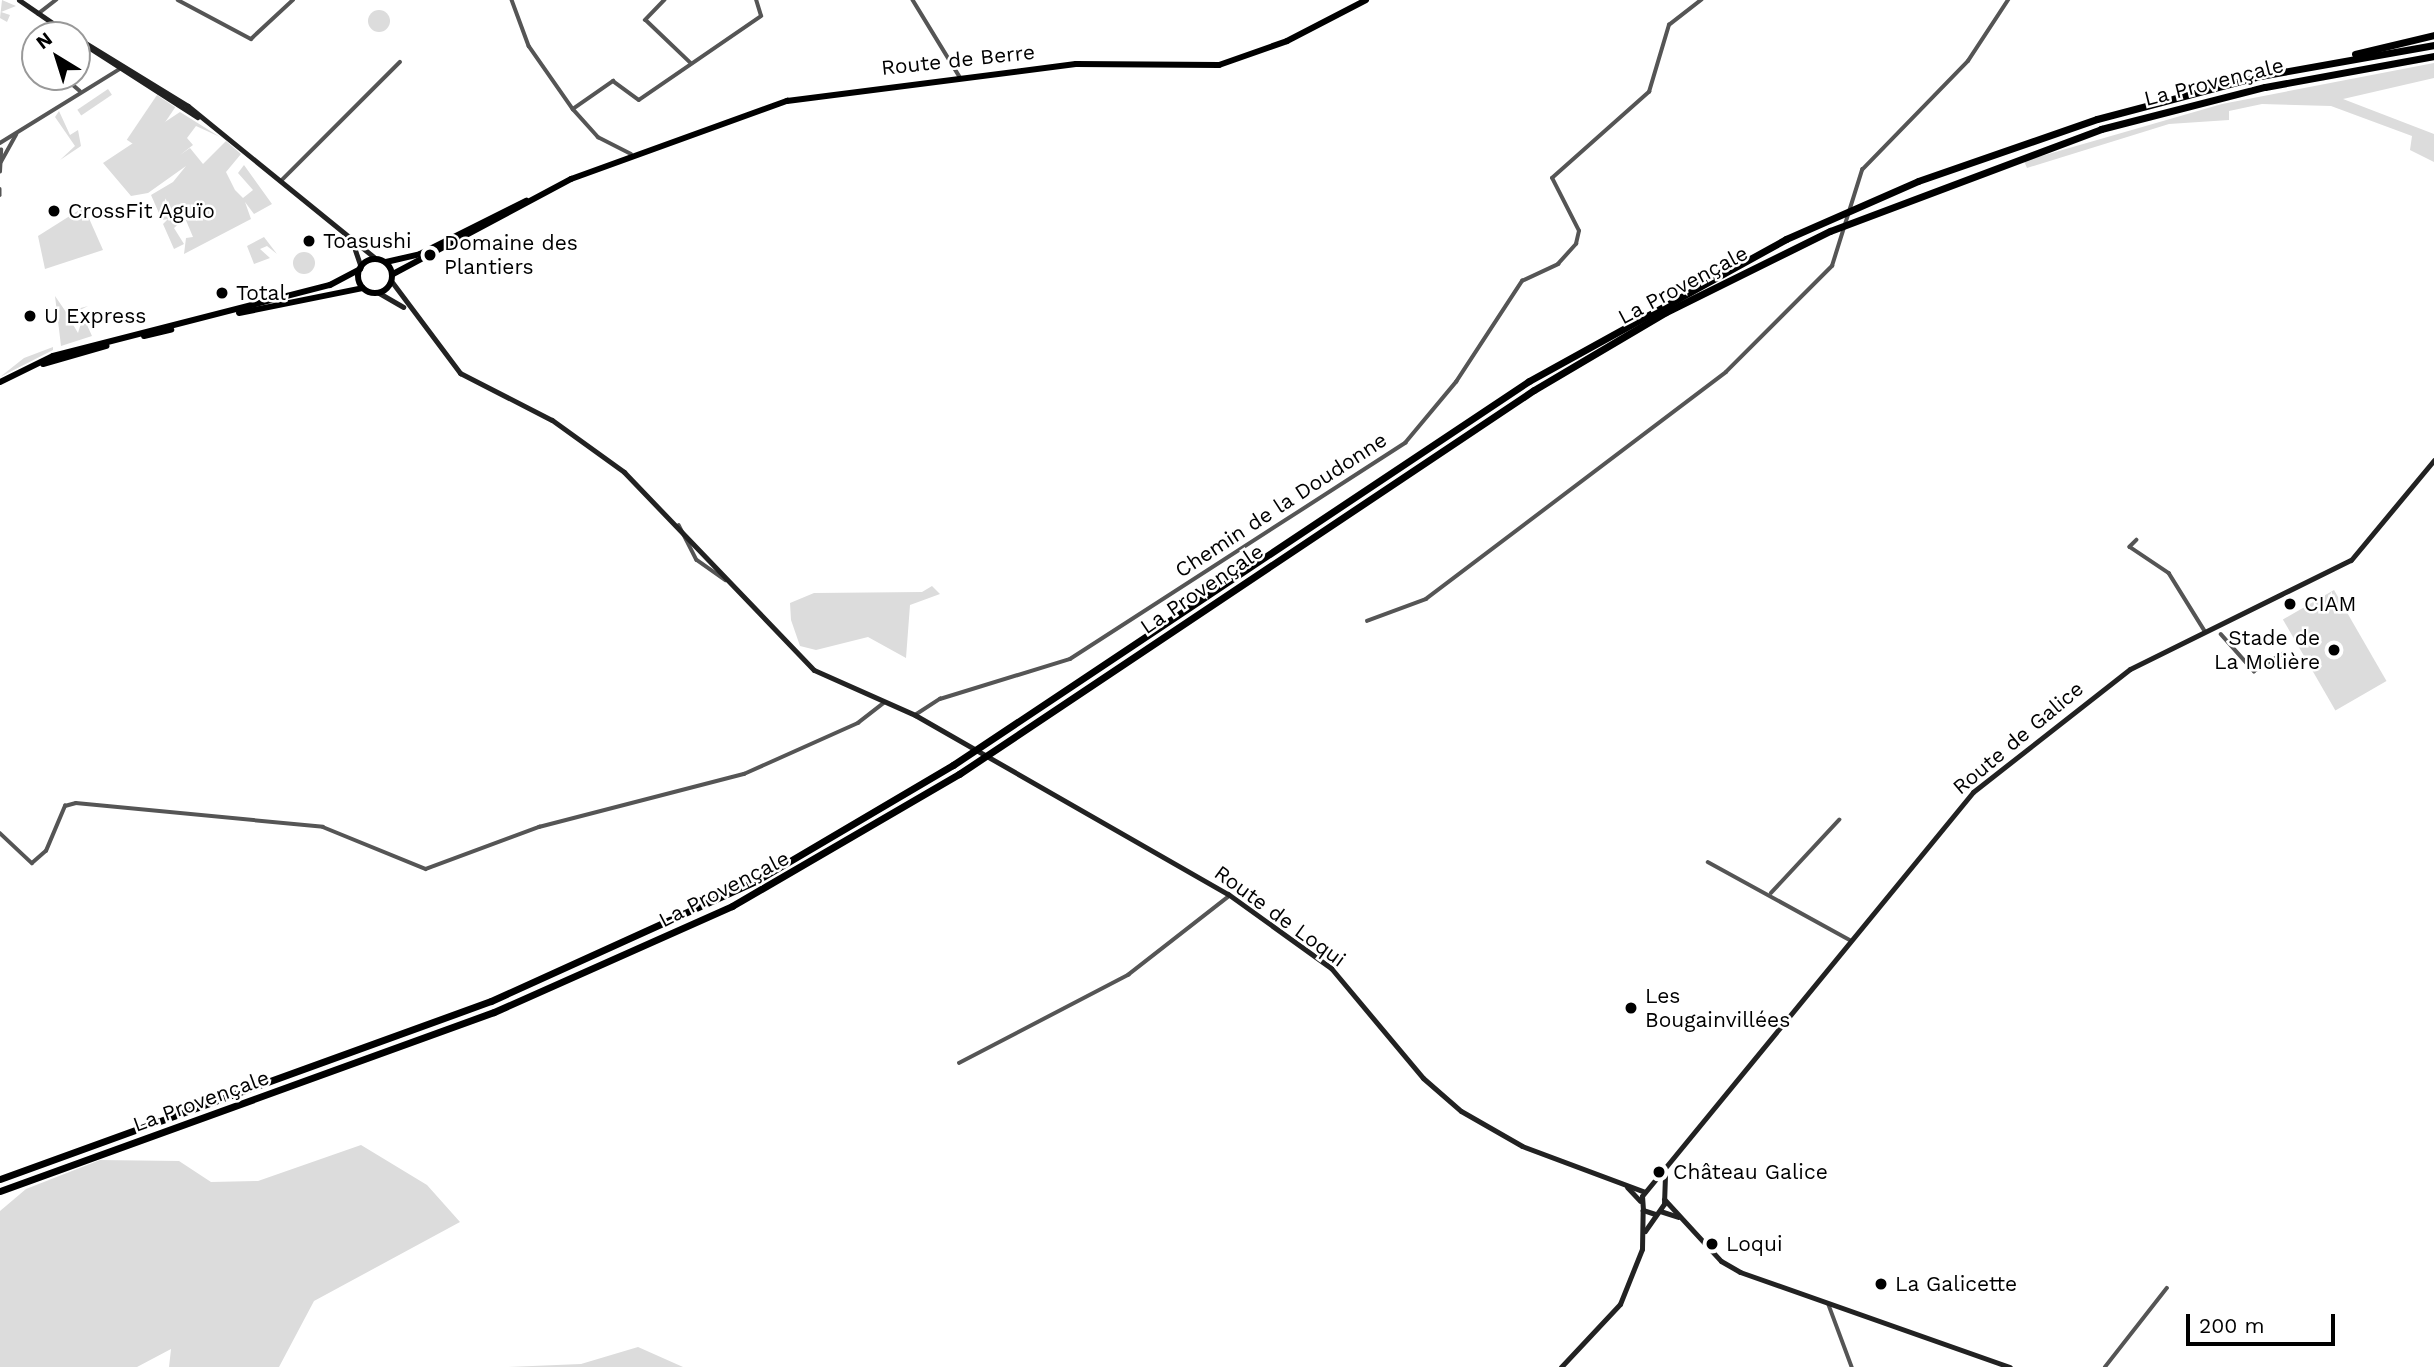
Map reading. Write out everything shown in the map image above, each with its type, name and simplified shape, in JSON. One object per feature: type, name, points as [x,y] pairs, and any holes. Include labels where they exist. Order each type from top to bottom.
[{"type":"highway","points":[[2297,69],[2434,35]]},
{"type":"highway","name":"La Provençale","points":[[0,1179],[466,1011],[619,948],[756,881],[953,765],[1529,380],[1786,239],[2036,139],[2297,69],[2434,45]]},
{"type":"highway","name":"La Provençale","points":[[0,1191],[494,1012],[761,891],[960,774],[1534,390],[1678,306],[1830,231],[2101,129],[2265,87],[2434,56]]},
{"type":"main road","name":"Route de Berre","points":[[386,262],[420,254],[556,187],[631,154],[787,101],[1076,64],[1219,65],[1287,41],[1366,0]]},
{"type":"main road","name":"Route de Berre","points":[[392,278],[556,187]]},
{"type":"main road","points":[[376,259],[386,262],[392,278],[379,293],[347,286],[69,356],[0,384],[54,356],[359,270],[376,259]]},
{"type":"main road","points":[[359,270],[363,288]]},
{"type":"street","points":[[19,0],[49,21]]},
{"type":"street","points":[[38,14],[56,0]]},
{"type":"street","points":[[178,0],[251,39],[293,0]]},
{"type":"street","points":[[512,0],[529,46],[573,109],[598,137],[631,154]]},
{"type":"street","points":[[665,0],[646,20],[691,63]]},
{"type":"street","points":[[573,109],[613,81],[639,100],[763,10],[756,0]]},
{"type":"street","points":[[913,0],[960,77]]},
{"type":"street","name":"Chemin de la Doudonne","points":[[915,715],[940,699],[1070,659],[1405,443],[1468,366],[1522,281],[1558,264],[1576,244],[1579,230],[1552,178],[1649,92],[1669,25],[1701,0]]},
{"type":"street","points":[[1367,621],[1426,599],[1477,555],[1696,398],[1828,271],[1842,244],[1854,192],[1873,155],[1968,61],[2008,0]]},
{"type":"street","points":[[91,47],[212,126],[281,181],[354,247],[376,259]]},
{"type":"street","points":[[105,75],[115,62]]},
{"type":"street","points":[[281,181],[400,62]]},
{"type":"street","points":[[91,84],[122,67]]},
{"type":"street","points":[[0,172],[3,149],[1,142],[80,91]]},
{"type":"street","points":[[3,149],[17,134]]},
{"type":"street","points":[[0,189],[0,195]]},
{"type":"street","points":[[354,247],[359,270]]},
{"type":"street","points":[[392,278],[408,312]]},
{"type":"street","points":[[379,293],[408,312]]},
{"type":"street","name":"Route de Loqui","points":[[408,312],[460,373],[572,433],[679,525],[814,670],[915,715],[1229,895],[1331,968],[1423,1078],[1461,1111],[1522,1146],[1663,1197]]},
{"type":"street","name":"Route de Galice","points":[[1640,1201],[1973,792],[2130,669],[2351,561],[2434,460]]},
{"type":"street","points":[[679,525],[697,560],[730,582]]},
{"type":"street","points":[[2137,540],[2130,547],[2169,573],[2205,631]]},
{"type":"street","points":[[2221,634],[2254,671],[2282,654]]},
{"type":"street","points":[[0,833],[32,863],[46,851],[65,806],[76,803],[324,827],[426,869],[539,827],[744,774],[858,723],[884,703]]},
{"type":"street","points":[[1771,894],[1839,820]]},
{"type":"street","points":[[1708,862],[1771,894],[1850,940]]},
{"type":"street","points":[[959,1063],[1128,975],[1229,895]]},
{"type":"street","points":[[1560,1367],[1620,1304],[1644,1233],[1658,1212],[1670,1165]]},
{"type":"street","points":[[1622,1182],[1640,1201],[1644,1233]]},
{"type":"street","points":[[1663,1197],[1721,1261],[1829,1305],[2010,1367]]},
{"type":"street","points":[[1643,1210],[1683,1221]]},
{"type":"street","points":[[2105,1367],[2167,1288]]},
{"type":"street","points":[[1829,1305],[1852,1367]]},
{"type":"shaded area","points":[[2,0],[16,6],[1,12],[10,15],[7,22],[0,18]]},
{"type":"shaded area","points":[[379,10],[389,17],[390,21],[383,31],[379,32],[369,25],[368,21],[375,11]]},
{"type":"shaded area","points":[[2434,63],[2434,78],[2343,99],[2434,134],[2434,162],[2410,150],[2412,136],[2331,106],[2262,104],[2229,111],[2229,120],[2169,124],[2027,168],[2024,161],[2222,104]]},
{"type":"shaded area","points":[[108,89],[112,95],[81,115],[77,110]]},
{"type":"shaded area","points":[[157,95],[175,107],[145,152],[127,140]]},
{"type":"shaded area","points":[[59,111],[70,135],[78,130],[81,146],[60,160],[75,146],[55,117]]},
{"type":"shaded area","points":[[180,112],[220,137],[196,126],[187,138],[193,145],[180,155],[190,148],[203,164],[226,141],[241,154],[226,172],[235,190],[243,198],[253,190],[238,173],[244,165],[272,204],[254,214],[245,202],[251,219],[184,254],[186,238],[193,237],[185,218],[174,228],[184,244],[174,249],[163,224],[168,219],[162,220],[151,195],[173,182],[186,166],[148,193],[131,196],[103,163]]},
{"type":"shaded area","points":[[84,207],[103,250],[45,269],[38,236]]},
{"type":"shaded area","points":[[264,237],[277,254],[267,246],[260,249],[270,258],[254,264],[247,246]]},
{"type":"shaded area","points":[[300,252],[308,252],[315,259],[315,267],[308,274],[300,274],[293,267],[293,259]]},
{"type":"shaded area","points":[[55,296],[66,312],[88,306],[68,316],[78,333],[83,316],[92,336],[61,346]]},
{"type":"shaded area","points":[[53,347],[53,350],[0,377],[24,358]]},
{"type":"shaded area","points":[[932,586],[940,594],[910,605],[906,658],[868,637],[816,650],[800,646],[791,620],[790,603],[814,593],[922,592]]},
{"type":"shaded area","name":"Stade de La Molière","points":[[2334,590],[2386,681],[2335,710],[2283,620]]},
{"type":"shaded area","points":[[361,1145],[427,1185],[460,1222],[314,1301],[279,1367],[169,1367],[171,1349],[137,1367],[0,1367],[0,1211],[26,1189],[100,1160],[179,1161],[211,1182],[258,1181]]},
{"type":"shaded area","points":[[638,1347],[683,1367],[507,1367],[581,1364]]},
{"type":"place","name":"CrossFit Aguïo","points":[[54,211]]},
{"type":"place","name":"Toasushi","points":[[309,241]]},
{"type":"place","name":"Domaine des Plantiers","points":[[430,255]]},
{"type":"place","name":"Total","points":[[222,293]]},
{"type":"place","name":"U Express","points":[[30,316]]},
{"type":"place","name":"CIAM","points":[[2290,604]]},
{"type":"place","name":"Stade de La Molière","points":[[2334,650]]},
{"type":"place","name":"Les Bougainvillées","points":[[1631,1008]]},
{"type":"place","name":"Château Galice","points":[[1659,1172]]},
{"type":"place","name":"Loqui","points":[[1712,1244]]},
{"type":"place","name":"La Galicette","points":[[1881,1284]]}]
